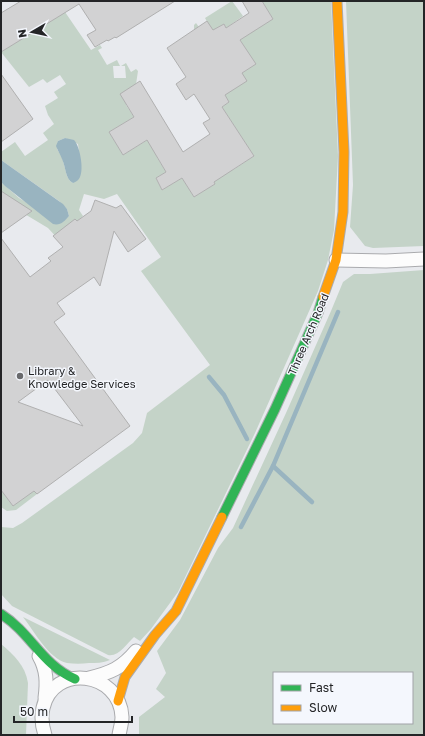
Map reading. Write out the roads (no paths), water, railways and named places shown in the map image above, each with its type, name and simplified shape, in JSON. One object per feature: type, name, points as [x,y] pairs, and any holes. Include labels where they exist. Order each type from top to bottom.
[{"type":"street","name":"Three Arch Road","points":[[118,701],[125,677],[155,635],[176,611],[265,430],[318,313],[336,260],[343,212],[344,152],[337,1]]},
{"type":"street","points":[[336,260],[386,261],[424,259]]},
{"type":"street","points":[[1,614],[11,620],[53,667],[67,676],[75,678],[89,678],[107,687],[118,701],[122,715],[119,735]]},
{"type":"street","name":"Three Arch Road","points":[[89,678],[108,674],[121,666],[141,646],[155,635]]},
{"type":"street","points":[[28,638],[45,668],[47,684],[42,714],[43,733]]},
{"type":"street","points":[[45,700],[55,686],[75,678]]},
{"type":"water","points":[[65,138],[74,140],[81,158],[81,173],[79,179],[73,183],[68,179],[56,146],[58,141]]},
{"type":"water","points":[[1,160],[63,204],[67,209],[69,216],[60,224],[53,224],[5,186],[1,182]]},
{"type":"waterway","points":[[241,527],[273,466],[338,312]]},
{"type":"waterway","points":[[209,377],[224,395],[247,439]]},
{"type":"waterway","points":[[273,466],[312,502]]},
{"type":"place","name":"Library & Knowledge Services","points":[[20,376]]}]
